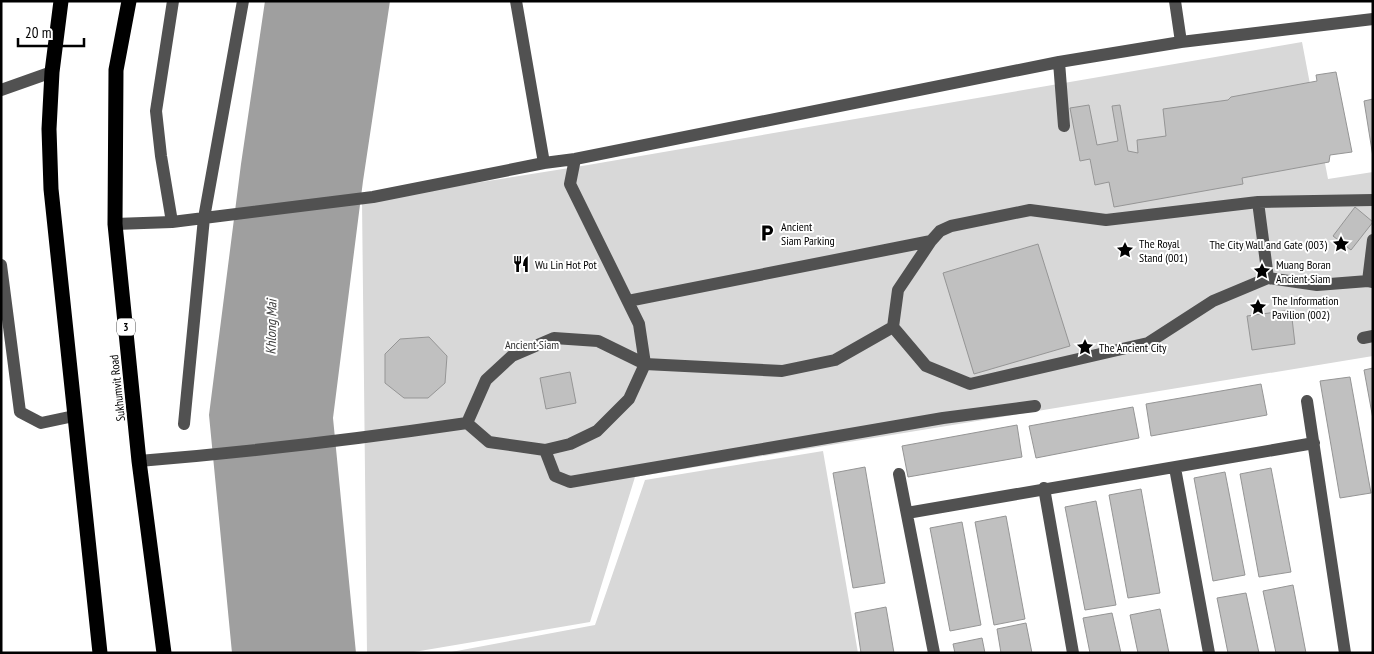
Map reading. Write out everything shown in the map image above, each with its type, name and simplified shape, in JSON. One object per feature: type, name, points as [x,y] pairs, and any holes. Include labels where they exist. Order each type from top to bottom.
[{"type":"highway","points":[[61,1],[52,72],[49,129],[51,189],[100,653]]},
{"type":"highway","name":"Sukhumvit Road","points":[[129,1],[116,70],[115,224],[139,461],[164,653]]},
{"type":"street","points":[[172,222],[156,111],[173,1]]},
{"type":"street","points":[[184,424],[204,218],[243,1]]},
{"type":"street","points":[[516,1],[544,163]]},
{"type":"street","points":[[1175,1],[1181,42]]},
{"type":"street","points":[[115,224],[172,222],[373,197],[544,163],[575,159],[1059,62],[1181,42],[1373,19]]},
{"type":"street","points":[[1059,62],[1064,126]]},
{"type":"street","points":[[1,90],[52,72]]},
{"type":"street","points":[[139,461],[366,438],[467,423],[489,442],[545,450],[570,444],[597,431],[629,399],[645,364],[639,324],[570,184],[575,159]]},
{"type":"street","points":[[1373,200],[1258,202],[1106,220],[1030,210],[951,226],[940,231],[931,240],[898,290],[893,327],[926,366],[970,384],[1148,343],[1213,301],[1268,278],[1317,285],[1370,282],[1373,240]]},
{"type":"street","points":[[1258,202],[1268,278]]},
{"type":"street","points":[[628,301],[931,240]]},
{"type":"street","points":[[1,265],[20,412],[41,423],[74,416]]},
{"type":"street","points":[[467,423],[486,380],[512,356],[554,338],[598,341],[645,364],[782,371],[835,360],[893,327]]},
{"type":"street","points":[[1308,401],[1345,653]]},
{"type":"street","points":[[545,450],[555,476],[570,482],[943,418],[1035,406]]},
{"type":"street","points":[[907,513],[1314,443]]},
{"type":"street","points":[[1175,468],[1209,653]]},
{"type":"street","points":[[899,474],[934,653]]},
{"type":"street","points":[[1044,488],[1073,653]]},
{"type":"green space","name":"Ancient Siam","points":[[1302,42],[1328,179],[1373,172],[1373,356],[635,477],[590,622],[408,653],[367,653],[362,201],[588,165]]},
{"type":"green space","points":[[823,451],[858,653],[446,653],[595,625],[645,480]]},
{"type":"water","name":"Khlong Mai","points":[[265,1],[390,1],[363,181],[333,418],[356,653],[232,653],[209,415],[241,164]]},
{"type":"building","points":[[1336,72],[1352,152],[1330,155],[1329,162],[1242,178],[1243,184],[1114,207],[1109,182],[1095,185],[1090,159],[1080,161],[1070,108],[1089,105],[1097,145],[1118,141],[1112,106],[1120,105],[1128,151],[1138,153],[1137,140],[1166,136],[1163,109],[1228,100],[1231,97],[1317,81],[1316,75]]},
{"type":"building","points":[[1373,99],[1373,157],[1364,101]]},
{"type":"building","points":[[1355,207],[1373,222],[1351,250],[1333,236]]},
{"type":"building","points":[[1038,244],[1070,346],[974,374],[943,273]]},
{"type":"building","points":[[1291,310],[1295,344],[1252,350],[1247,316]]},
{"type":"building","points":[[429,337],[447,356],[445,383],[428,398],[404,398],[385,383],[385,354],[400,339]]},
{"type":"building","points":[[1373,368],[1373,419],[1364,370]]},
{"type":"building","points":[[570,372],[576,403],[546,409],[540,378]]},
{"type":"building","points":[[1350,377],[1371,493],[1340,498],[1320,381]]},
{"type":"building","points":[[1261,384],[1267,415],[1151,436],[1146,404]]},
{"type":"building","points":[[1133,407],[1139,438],[1036,458],[1029,426]]},
{"type":"building","points":[[1017,425],[1022,457],[908,477],[902,446]]},
{"type":"building","points":[[865,467],[885,583],[853,588],[833,473]]},
{"type":"building","points":[[1271,468],[1291,572],[1259,577],[1240,474]]},
{"type":"building","points":[[1225,472],[1245,575],[1213,581],[1194,478]]},
{"type":"building","points":[[1141,489],[1160,593],[1128,598],[1109,495]]},
{"type":"building","points":[[1096,501],[1116,605],[1085,610],[1065,507]]},
{"type":"building","points":[[1006,516],[1025,619],[994,625],[975,522]]},
{"type":"building","points":[[962,522],[981,625],[950,631],[930,528]]},
{"type":"building","points":[[1293,585],[1306,653],[1276,653],[1263,591]]},
{"type":"building","points":[[1246,593],[1259,653],[1228,653],[1217,598]]},
{"type":"building","points":[[886,607],[894,653],[861,653],[855,613]]},
{"type":"building","points":[[1160,609],[1169,653],[1138,653],[1130,615]]},
{"type":"building","points":[[1112,613],[1121,653],[1090,653],[1083,618]]},
{"type":"building","points":[[1026,623],[1032,653],[1001,653],[997,629]]},
{"type":"building","points":[[982,638],[985,653],[955,653],[953,644]]},
{"type":"place","name":"Ancient Siam Parking","points":[[767,233]]},
{"type":"place","name":"The City Wall and Gate (003)","points":[[1341,244]]},
{"type":"place","name":"The Royal Stand (001)","points":[[1125,250]]},
{"type":"place","name":"Wu Lin Hot Pot","points":[[521,264]]},
{"type":"place","name":"Muang Boran Ancient Siam","points":[[1262,271]]},
{"type":"place","name":"The Information Pavilion (002)","points":[[1258,307]]},
{"type":"place","name":"The Ancient City","points":[[1085,347]]}]
